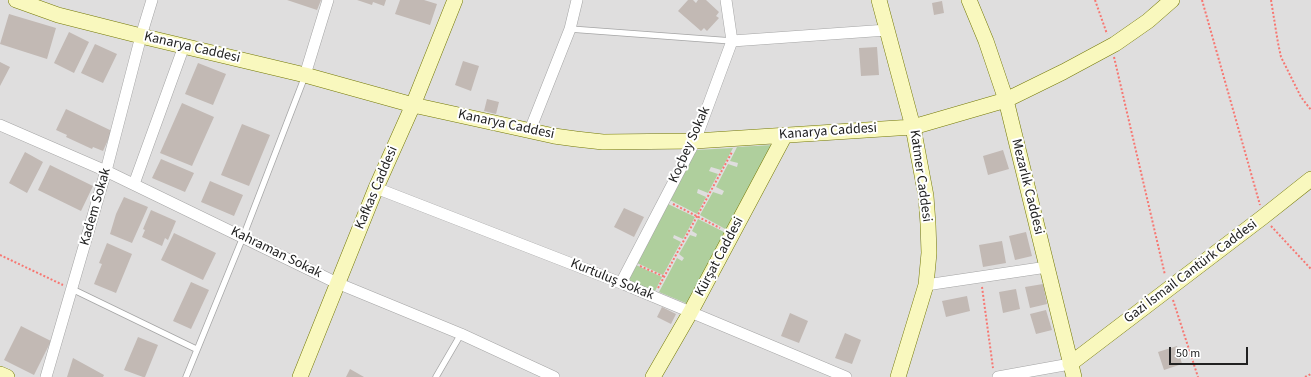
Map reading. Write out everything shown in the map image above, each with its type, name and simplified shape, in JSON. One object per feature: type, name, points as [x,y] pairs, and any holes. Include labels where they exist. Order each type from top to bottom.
[{"type":"street","name":"Kanarya Caddesi","points":[[16,0],[58,14],[141,36],[305,75],[413,105],[576,140],[603,142],[695,141],[913,127],[1006,100],[1111,46],[1148,21],[1172,0]]},
{"type":"street","name":"Kadem Sokak","points":[[46,377],[106,171],[141,36],[152,0]]},
{"type":"street","points":[[305,75],[328,0]]},
{"type":"street","name":"Kafkas Caddesi","points":[[300,377],[376,188],[413,105],[455,0]]},
{"type":"street","points":[[530,130],[570,29],[577,0]]},
{"type":"street","name":"Koçbey Sokak","points":[[621,283],[695,141],[732,41],[726,0]]},
{"type":"street","name":"Katmer Caddesi","points":[[878,0],[913,127],[926,196],[929,253],[926,285],[898,377]]},
{"type":"street","name":"Mezarlık Caddesi","points":[[969,0],[986,41],[1006,100],[1072,370]]},
{"type":"street","points":[[732,41],[887,30]]},
{"type":"street","points":[[134,184],[184,46]]},
{"type":"street","name":"Kahraman Sokak","points":[[0,125],[134,184],[338,283],[461,334],[554,377]]},
{"type":"street","name":"Kürşat Caddesi","points":[[653,377],[690,313],[785,135]]},
{"type":"street","name":"Gazi İsmail Cantürk Caddesi","points":[[1072,370],[1169,290],[1311,178]]},
{"type":"street","name":"Kurtuluş Sokak","points":[[376,188],[621,283],[846,377]]},
{"type":"street","points":[[926,285],[1047,267]]},
{"type":"street","points":[[996,373],[1072,370]]},
{"type":"street","points":[[0,374],[7,377]]},
{"type":"lane","points":[[570,29],[732,41]]},
{"type":"lane","points":[[186,377],[196,349],[243,237],[305,75]]},
{"type":"lane","points":[[72,289],[196,349]]},
{"type":"lane","points":[[436,377],[461,334]]},
{"type":"path","points":[[1095,0],[1111,46],[1169,290],[1198,377]]},
{"type":"path","points":[[1202,0],[1263,217],[1311,269]]},
{"type":"path","points":[[1271,0],[1281,57],[1301,96],[1311,110]]},
{"type":"path","points":[[653,297],[740,138]]},
{"type":"path","points":[[664,200],[732,234]]},
{"type":"path","points":[[0,255],[72,289]]},
{"type":"path","points":[[632,262],[665,277]]},
{"type":"path","points":[[981,277],[996,373]]},
{"type":"path","points":[[1305,377],[1311,374]]},
{"type":"shaded area","points":[[0,0],[1311,0],[1311,377],[0,377]]},
{"type":"green space","points":[[773,145],[729,231],[700,215],[713,192],[722,195],[724,191],[716,187],[728,164],[737,167],[738,163],[730,161],[737,147]]},
{"type":"green space","points":[[733,148],[721,170],[711,167],[709,171],[718,174],[708,193],[698,189],[697,193],[706,197],[697,214],[670,200],[696,150]]},
{"type":"green space","points":[[668,204],[695,217],[683,239],[674,235],[673,238],[681,242],[663,275],[637,263]]},
{"type":"green space","points":[[698,219],[728,234],[688,304],[659,292],[677,258],[682,261],[684,258],[679,254],[690,235],[696,237],[697,234],[692,231]]},
{"type":"green space","points":[[636,265],[662,277],[655,291],[631,282],[629,278]]},
{"type":"building","points":[[287,0],[321,0],[317,10]]},
{"type":"building","points":[[357,0],[386,0],[384,6],[373,2],[372,5]]},
{"type":"building","points":[[400,0],[424,0],[437,4],[430,25],[395,14]]},
{"type":"building","points":[[688,0],[693,0],[696,3],[698,0],[706,0],[719,12],[716,16],[719,18],[707,31],[704,28],[701,31],[678,11]]},
{"type":"building","points":[[942,1],[944,13],[934,15],[932,3]]},
{"type":"building","points":[[9,14],[56,28],[47,59],[0,44]]},
{"type":"building","points":[[69,32],[89,42],[74,73],[54,63]]},
{"type":"building","points":[[95,44],[117,54],[103,83],[81,73]]},
{"type":"building","points":[[877,47],[879,75],[861,76],[859,48]]},
{"type":"building","points":[[463,61],[479,66],[471,91],[455,85]]},
{"type":"building","points":[[0,62],[10,67],[0,86]]},
{"type":"building","points":[[198,63],[226,74],[213,105],[185,94]]},
{"type":"building","points":[[487,99],[499,102],[496,114],[484,111]]},
{"type":"building","points":[[182,103],[214,117],[192,166],[160,153]]},
{"type":"building","points":[[66,109],[112,131],[103,151],[93,147],[92,149],[66,137],[67,135],[56,130]]},
{"type":"building","points":[[242,124],[270,135],[249,186],[221,175]]},
{"type":"building","points":[[1003,150],[1009,169],[988,175],[983,156]]},
{"type":"building","points":[[25,152],[43,162],[27,193],[9,183]]},
{"type":"building","points":[[161,159],[194,173],[185,192],[152,178]]},
{"type":"building","points":[[50,165],[93,186],[81,211],[38,190]]},
{"type":"building","points":[[210,181],[243,195],[234,216],[201,202]]},
{"type":"building","points":[[124,197],[148,207],[132,243],[110,234],[116,214]]},
{"type":"building","points":[[624,208],[644,217],[634,237],[614,227]]},
{"type":"building","points":[[151,210],[176,221],[168,240],[165,238],[162,246],[142,237],[145,230],[143,229]]},
{"type":"building","points":[[1026,232],[1032,256],[1015,260],[1009,236]]},
{"type":"building","points":[[174,233],[216,253],[203,280],[161,260]]},
{"type":"building","points":[[1002,241],[1006,263],[983,267],[979,245]]},
{"type":"building","points":[[107,243],[132,254],[116,293],[94,284],[102,264],[99,263]]},
{"type":"building","points":[[191,282],[209,290],[191,329],[173,321]]},
{"type":"building","points":[[1043,284],[1047,304],[1030,308],[1025,287]]},
{"type":"building","points":[[1016,289],[1020,309],[1003,313],[999,292]]},
{"type":"building","points":[[967,296],[970,311],[946,317],[942,301]]},
{"type":"building","points":[[662,307],[676,314],[671,324],[657,317]]},
{"type":"building","points":[[1046,310],[1052,330],[1036,334],[1030,314]]},
{"type":"building","points":[[790,313],[808,321],[799,343],[781,336]]},
{"type":"building","points":[[21,326],[51,341],[34,375],[4,360]]},
{"type":"building","points":[[845,333],[861,340],[852,364],[835,358]]},
{"type":"building","points":[[138,337],[158,345],[145,377],[124,370]]},
{"type":"building","points":[[1177,346],[1182,364],[1164,370],[1158,352]]},
{"type":"building","points":[[73,358],[104,375],[103,377],[67,377]]},
{"type":"building","points":[[350,369],[364,377],[346,377]]}]
